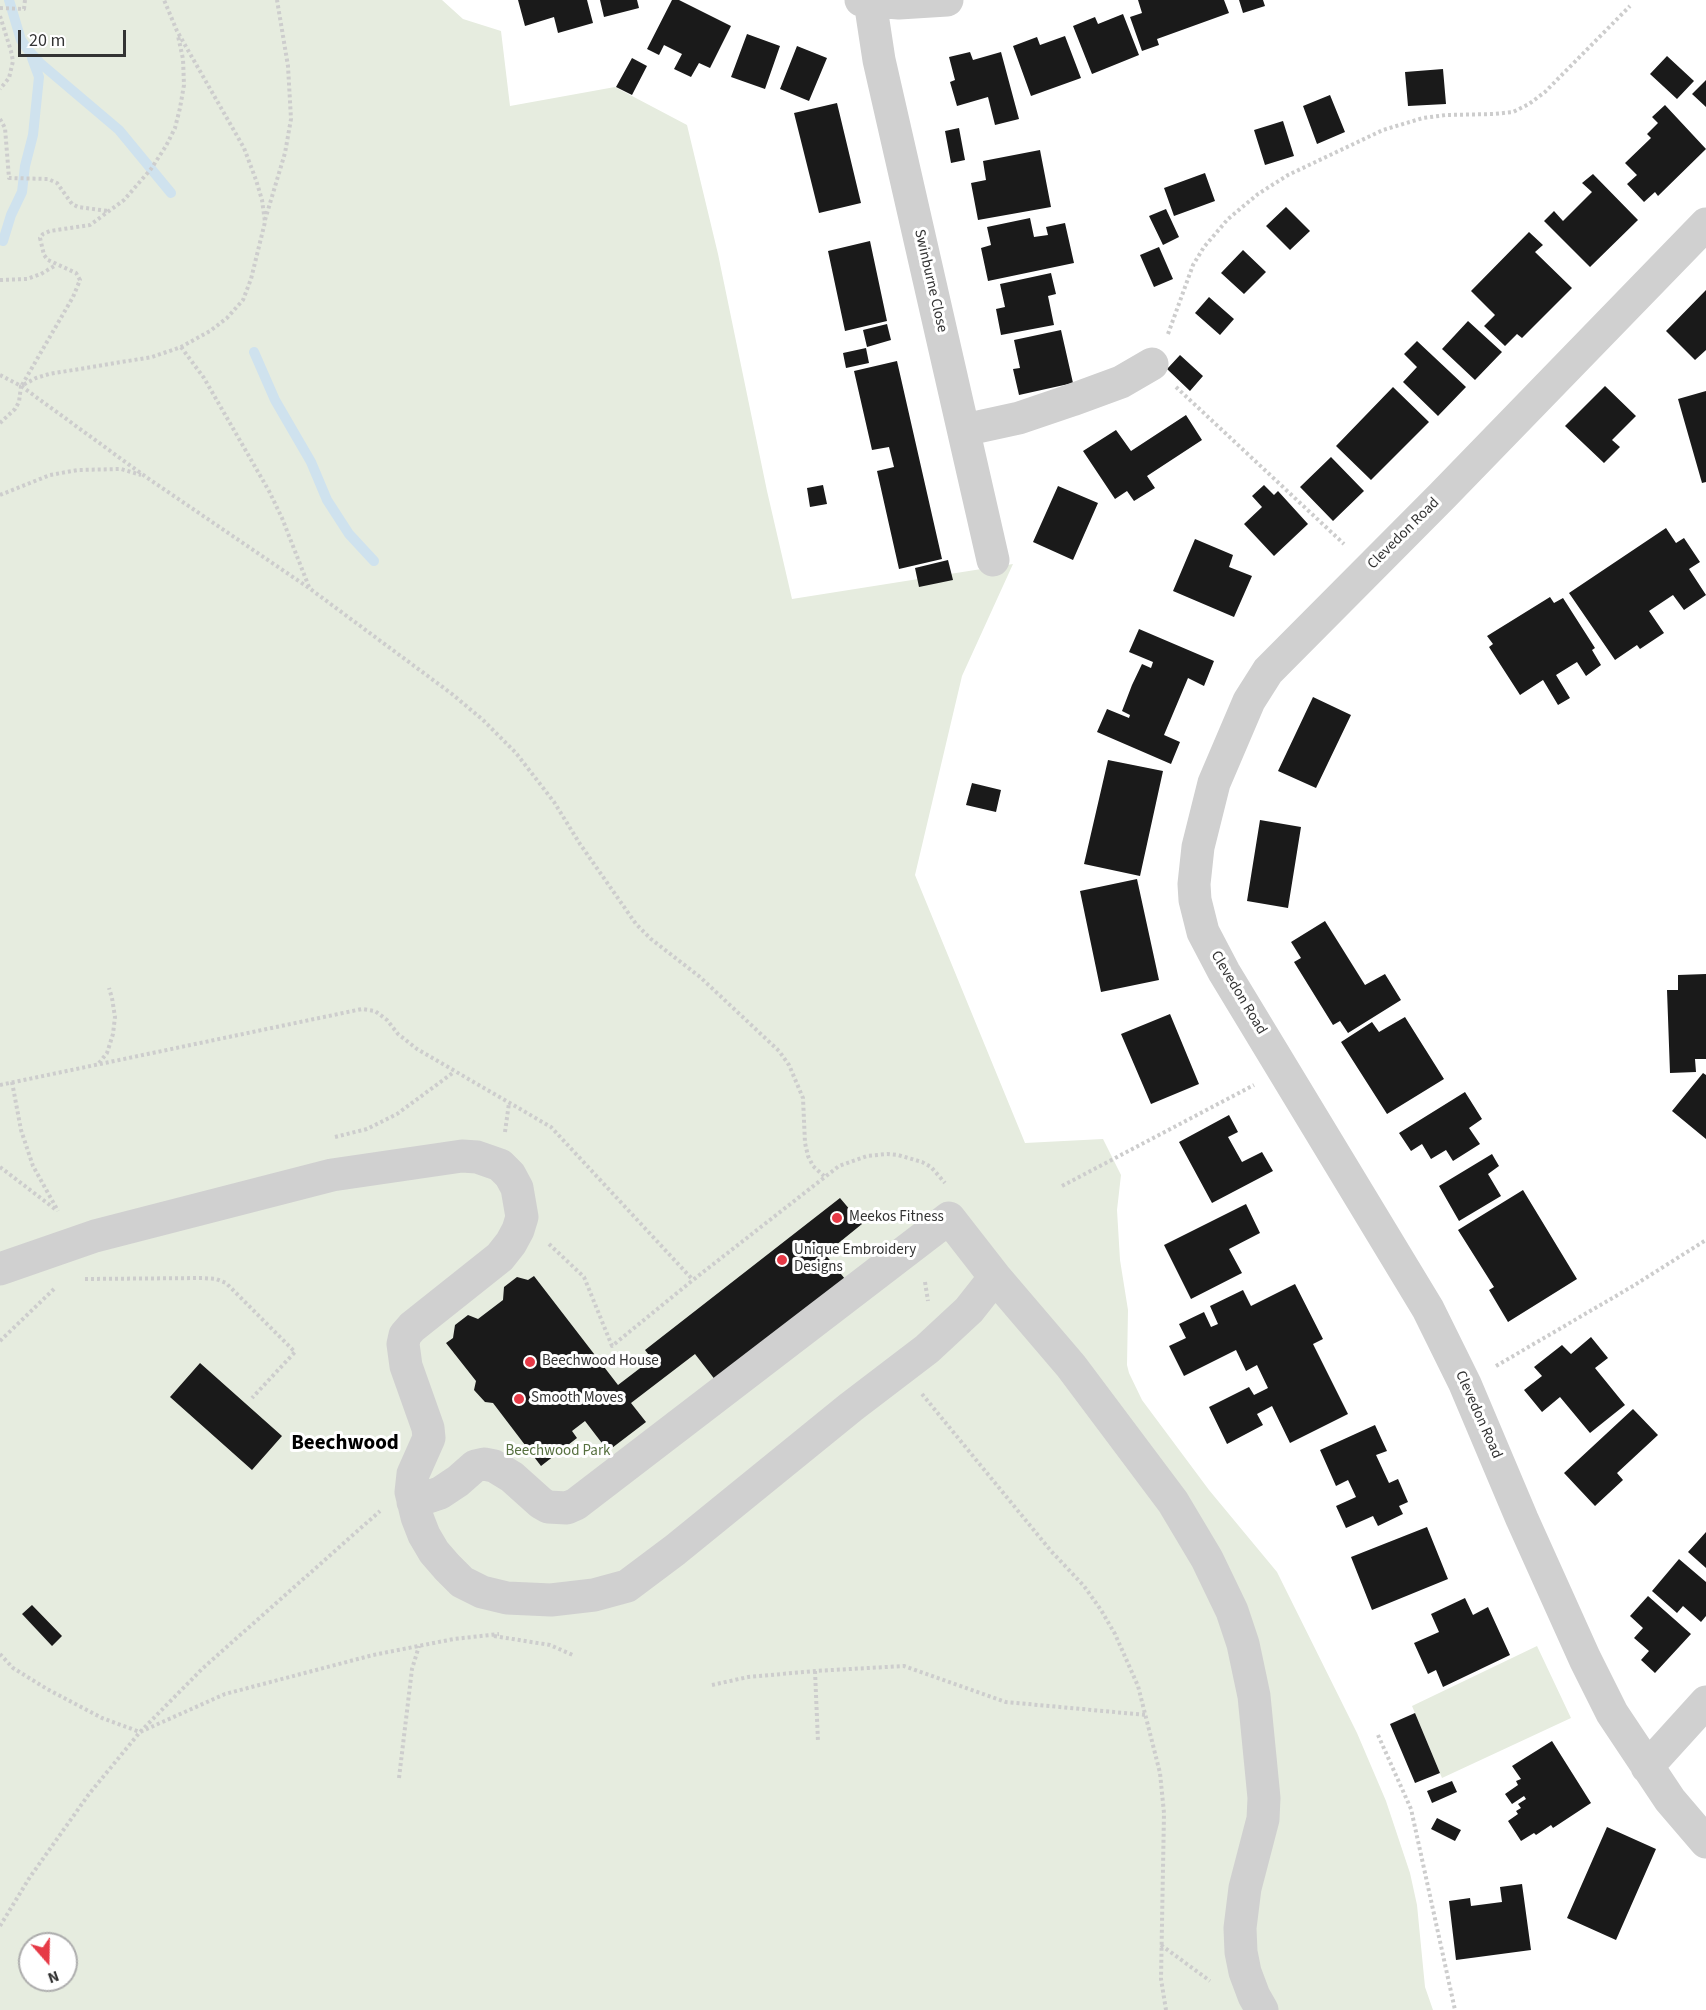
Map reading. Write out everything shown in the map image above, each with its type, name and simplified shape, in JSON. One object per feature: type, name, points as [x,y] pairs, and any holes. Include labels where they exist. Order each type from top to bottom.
[{"type":"street","points":[[866,1],[899,3],[948,0]]},
{"type":"street","name":"Swinburne Close","points":[[866,1],[993,560]]},
{"type":"street","name":"Clevedon Road","points":[[1706,224],[1268,671],[1235,729],[1214,783],[1195,864],[1195,900],[1203,932],[1224,972],[1415,1286],[1465,1384],[1522,1519],[1612,1713],[1670,1800],[1706,1842]]},
{"type":"street","points":[[964,430],[1019,418],[1072,400],[1121,382],[1152,364]]},
{"type":"street","points":[[0,1269],[95,1236],[332,1175],[462,1156],[477,1157],[500,1165],[510,1175],[517,1188],[522,1217],[511,1243],[500,1257],[424,1316],[405,1335],[403,1354],[428,1428],[429,1438],[413,1474],[411,1492],[424,1535],[434,1552],[462,1582],[482,1592],[507,1598],[551,1600],[594,1595],[627,1586],[675,1551],[927,1349],[969,1310],[995,1277]]},
{"type":"street","points":[[413,1502],[440,1493],[475,1466],[484,1464],[512,1477],[548,1507],[567,1508],[576,1504],[949,1218],[995,1277],[1071,1366],[1173,1502],[1207,1558],[1240,1633],[1254,1696],[1264,1798],[1263,1819],[1242,1907],[1240,1952],[1248,1980],[1262,2010]]},
{"type":"street","points":[[1647,1767],[1706,1702]]},
{"type":"path","points":[[0,8],[24,9],[25,0]]},
{"type":"path","points":[[164,0],[177,31],[244,148],[262,200],[265,222]]},
{"type":"path","points":[[21,386],[49,374],[152,357],[181,346],[210,331],[227,318],[243,300],[257,259],[285,153],[291,119],[288,66],[277,0]]},
{"type":"path","points":[[1370,568],[1152,364],[1161,352],[1193,265],[1204,247],[1228,219],[1258,194],[1288,175],[1383,129],[1424,118],[1446,115],[1513,112],[1529,104],[1545,92],[1630,6]]},
{"type":"path","points":[[0,16],[12,51],[13,61],[9,78],[0,89]]},
{"type":"path","points":[[0,423],[15,409],[19,402],[21,386],[79,286],[80,280],[76,273],[57,265],[44,255],[40,241],[43,234],[90,225],[109,212],[151,169],[176,128],[184,85],[183,58],[177,31]]},
{"type":"path","points":[[0,119],[5,128],[9,178],[48,179],[57,183],[68,200],[78,207],[109,212]]},
{"type":"path","points":[[0,280],[27,279],[57,265]]},
{"type":"path","points":[[181,346],[204,378],[276,506],[309,588]]},
{"type":"path","points":[[0,375],[21,386],[146,477],[309,588],[452,694],[483,720],[516,753],[554,802],[580,844],[636,924],[651,939],[700,977],[779,1051],[789,1065],[803,1098],[805,1143],[808,1156],[813,1166],[824,1176]]},
{"type":"path","points":[[0,495],[50,475],[78,470],[121,469],[146,477]]},
{"type":"path","points":[[99,1064],[107,1053],[114,1034],[115,1017],[109,988]]},
{"type":"path","points":[[0,1085],[362,1009],[375,1011],[417,1049],[551,1126],[693,1280]]},
{"type":"path","points":[[1062,1186],[1284,1070]]},
{"type":"path","points":[[12,1082],[21,1130],[33,1166],[57,1211]]},
{"type":"path","points":[[522,1217],[584,1276],[612,1346],[839,1166],[867,1156],[887,1154],[906,1157],[931,1167],[941,1177],[949,1193],[951,1202],[949,1218]]},
{"type":"path","points":[[0,1167],[57,1211],[95,1236]]},
{"type":"path","points":[[1465,1384],[1633,1286],[1706,1240]]},
{"type":"path","points":[[913,1246],[929,1302],[930,1336],[927,1349]]},
{"type":"path","points":[[76,1279],[203,1278],[226,1283],[295,1352],[252,1398]]},
{"type":"path","points":[[0,1341],[56,1287]]},
{"type":"path","points":[[901,1368],[1052,1551],[1084,1586],[1101,1610],[1137,1686],[1160,1773],[1164,1813],[1161,1979],[1166,2010]]},
{"type":"path","points":[[0,1926],[30,1877],[89,1794],[140,1732],[202,1668],[380,1511]]},
{"type":"path","points":[[0,1654],[13,1668],[47,1689],[102,1718],[140,1732],[225,1694],[373,1655],[512,1632]]},
{"type":"path","points":[[488,1635],[550,1645],[575,1656]]},
{"type":"path","points":[[399,1778],[412,1669],[419,1646]]},
{"type":"path","points":[[712,1685],[748,1677],[904,1666],[1006,1702],[1146,1715]]},
{"type":"path","points":[[815,1671],[818,1742]]},
{"type":"path","points":[[1378,1735],[1411,1809],[1455,2010]]},
{"type":"path","points":[[1161,1945],[1214,1984]]},
{"type":"green space","name":"Beechwood Park","points":[[0,0],[442,0],[463,19],[501,31],[510,106],[615,87],[687,125],[718,254],[792,599],[1013,564],[962,676],[915,875],[1025,1143],[1103,1139],[1121,1175],[1117,1210],[1120,1260],[1128,1310],[1127,1365],[1129,1373],[1142,1400],[1209,1490],[1277,1572],[1357,1733],[1386,1801],[1410,1873],[1417,1905],[1425,1987],[1433,2010],[0,2010]]},
{"type":"green space","points":[[1537,1646],[1571,1718],[1442,1778],[1412,1706]]},
{"type":"building","points":[[518,0],[587,0],[593,23],[558,33],[554,17],[525,26]]},
{"type":"building","points":[[600,0],[637,0],[639,8],[604,17]]},
{"type":"building","points":[[672,0],[679,0],[731,26],[710,68],[699,63],[691,77],[674,69],[682,54],[664,45],[659,55],[647,49]]},
{"type":"building","points":[[1138,0],[1224,0],[1229,13],[1157,39],[1159,45],[1142,51],[1130,17],[1142,13]]},
{"type":"building","points":[[1239,0],[1263,0],[1265,6],[1243,13]]},
{"type":"building","points":[[1123,14],[1139,55],[1092,74],[1073,26],[1095,17],[1098,24]]},
{"type":"building","points":[[747,34],[780,46],[765,89],[731,77]]},
{"type":"building","points":[[1065,36],[1081,78],[1031,96],[1013,46],[1037,37],[1040,45]]},
{"type":"building","points":[[797,46],[827,58],[809,101],[780,89]]},
{"type":"building","points":[[970,52],[973,60],[1001,52],[1019,119],[995,125],[988,97],[957,106],[950,82],[955,80],[949,57]]},
{"type":"building","points":[[1667,56],[1694,81],[1677,99],[1650,74]]},
{"type":"building","points":[[632,58],[647,66],[632,95],[616,87]]},
{"type":"building","points":[[1443,69],[1446,104],[1408,106],[1405,72]]},
{"type":"building","points":[[1706,80],[1706,107],[1692,94]]},
{"type":"building","points":[[1330,95],[1345,132],[1317,144],[1303,106]]},
{"type":"building","points":[[837,103],[861,203],[819,213],[794,113]]},
{"type":"building","points":[[1665,105],[1706,149],[1658,196],[1655,192],[1644,202],[1627,184],[1637,175],[1625,163],[1651,138],[1647,134],[1658,123],[1652,117]]},
{"type":"building","points":[[1283,121],[1294,156],[1265,165],[1254,130]]},
{"type":"building","points":[[959,128],[965,160],[951,163],[945,131]]},
{"type":"building","points":[[1040,150],[1051,207],[978,220],[971,183],[986,180],[983,161]]},
{"type":"building","points":[[1205,173],[1215,201],[1174,216],[1164,188]]},
{"type":"building","points":[[1593,174],[1638,220],[1590,267],[1544,221],[1554,211],[1563,221],[1592,192],[1582,183]]},
{"type":"building","points":[[1286,207],[1310,231],[1290,250],[1266,226]]},
{"type":"building","points":[[1166,209],[1179,237],[1163,245],[1149,216]]},
{"type":"building","points":[[1030,218],[1034,237],[1048,235],[1046,227],[1065,223],[1074,263],[988,281],[981,248],[991,245],[987,227]]},
{"type":"building","points":[[1529,232],[1543,245],[1535,252],[1572,288],[1522,338],[1517,334],[1505,346],[1484,326],[1495,315],[1471,291]]},
{"type":"building","points":[[870,241],[887,321],[845,331],[828,251]]},
{"type":"building","points":[[1159,247],[1173,279],[1154,287],[1140,255]]},
{"type":"building","points":[[1243,250],[1266,272],[1244,294],[1221,273]]},
{"type":"building","points":[[1051,273],[1056,294],[1048,296],[1054,325],[1001,335],[996,309],[1005,307],[1000,284]]},
{"type":"building","points":[[1706,290],[1706,350],[1695,360],[1666,331]]},
{"type":"building","points":[[1209,297],[1234,319],[1220,335],[1195,313]]},
{"type":"building","points":[[1468,321],[1502,352],[1475,380],[1442,349]]},
{"type":"building","points":[[887,324],[891,340],[867,347],[863,330]]},
{"type":"building","points":[[1061,330],[1073,383],[1019,395],[1013,369],[1020,368],[1014,340]]},
{"type":"building","points":[[1417,341],[1466,387],[1438,416],[1403,382],[1417,367],[1404,354]]},
{"type":"building","points":[[866,348],[869,363],[846,368],[843,353]]},
{"type":"building","points":[[1180,355],[1203,376],[1190,391],[1167,369]]},
{"type":"building","points":[[897,361],[942,559],[899,569],[877,471],[894,467],[889,447],[872,450],[854,371]]},
{"type":"building","points":[[1605,386],[1636,416],[1612,440],[1620,447],[1604,463],[1565,426]]},
{"type":"building","points":[[1393,387],[1429,422],[1371,480],[1336,446]]},
{"type":"building","points":[[1706,391],[1706,482],[1702,483],[1678,399]]},
{"type":"building","points":[[1186,415],[1202,440],[1147,476],[1155,488],[1134,501],[1127,491],[1115,499],[1083,451],[1116,430],[1131,451]]},
{"type":"building","points":[[1331,457],[1364,491],[1333,521],[1300,487]]},
{"type":"building","points":[[823,485],[827,504],[810,507],[807,488]]},
{"type":"building","points":[[1264,485],[1274,495],[1278,491],[1308,524],[1274,556],[1244,524],[1262,507],[1252,496]]},
{"type":"building","points":[[1058,486],[1098,503],[1073,560],[1033,542]]},
{"type":"building","points":[[1666,528],[1676,543],[1684,538],[1700,562],[1689,569],[1706,595],[1684,610],[1673,595],[1649,611],[1664,633],[1640,649],[1637,645],[1615,660],[1569,593]]},
{"type":"building","points":[[1195,539],[1233,555],[1229,567],[1252,576],[1234,617],[1173,591]]},
{"type":"building","points":[[948,560],[953,580],[919,587],[915,568]]},
{"type":"building","points":[[1550,597],[1554,603],[1563,598],[1595,648],[1592,650],[1601,665],[1586,676],[1577,662],[1556,675],[1570,698],[1558,705],[1543,680],[1520,695],[1489,647],[1493,644],[1487,636]]},
{"type":"building","points":[[1139,629],[1214,661],[1204,686],[1188,678],[1164,735],[1180,742],[1171,764],[1097,732],[1107,709],[1129,718],[1130,715],[1122,711],[1132,685],[1142,664],[1151,668],[1153,662],[1129,652]]},
{"type":"building","points":[[1313,697],[1351,715],[1316,788],[1278,771]]},
{"type":"building","points":[[1108,760],[1163,771],[1140,876],[1084,864]]},
{"type":"building","points":[[972,783],[1001,790],[996,812],[966,805]]},
{"type":"building","points":[[1260,820],[1301,827],[1288,908],[1247,901]]},
{"type":"building","points":[[1137,879],[1159,980],[1101,992],[1080,891]]},
{"type":"building","points":[[1325,921],[1365,985],[1385,974],[1401,1000],[1348,1033],[1340,1021],[1333,1025],[1294,962],[1301,958],[1291,942]]},
{"type":"building","points":[[1706,974],[1706,1059],[1695,1059],[1696,1072],[1670,1073],[1667,990],[1678,990],[1678,975]]},
{"type":"building","points":[[1170,1014],[1199,1084],[1151,1104],[1121,1034]]},
{"type":"building","points":[[1405,1017],[1444,1079],[1387,1114],[1341,1042],[1372,1022],[1379,1032]]},
{"type":"building","points":[[1703,1073],[1706,1075],[1706,1139],[1672,1111]]},
{"type":"building","points":[[1465,1092],[1482,1119],[1469,1128],[1480,1144],[1453,1161],[1446,1150],[1431,1159],[1422,1144],[1411,1151],[1399,1133]]},
{"type":"building","points":[[1229,1115],[1238,1132],[1228,1137],[1242,1162],[1262,1152],[1273,1171],[1212,1203],[1179,1142]]},
{"type":"building","points":[[1492,1154],[1499,1166],[1488,1174],[1501,1196],[1459,1221],[1439,1186]]},
{"type":"building","points":[[1523,1190],[1577,1279],[1508,1322],[1489,1290],[1494,1287],[1458,1230]]},
{"type":"building","points":[[840,1198],[862,1224],[825,1254],[845,1279],[716,1381],[695,1354],[631,1403],[646,1422],[608,1451],[585,1421],[572,1431],[577,1438],[541,1466],[493,1403],[485,1402],[474,1390],[476,1381],[446,1343],[453,1338],[455,1325],[468,1315],[478,1319],[503,1300],[504,1287],[517,1277],[528,1280],[534,1276],[618,1385],[652,1359],[645,1350]]},
{"type":"building","points":[[1246,1204],[1260,1233],[1229,1249],[1242,1273],[1191,1299],[1164,1245]]},
{"type":"building","points":[[1295,1284],[1323,1339],[1313,1344],[1348,1414],[1290,1443],[1272,1406],[1257,1414],[1263,1425],[1227,1444],[1209,1407],[1249,1387],[1254,1395],[1268,1388],[1257,1365],[1246,1371],[1236,1350],[1184,1376],[1169,1346],[1186,1338],[1179,1324],[1204,1312],[1211,1327],[1218,1324],[1210,1306],[1243,1290],[1251,1306]]},
{"type":"building","points":[[1591,1337],[1608,1358],[1595,1368],[1625,1405],[1590,1433],[1560,1397],[1542,1412],[1524,1390],[1542,1376],[1534,1367],[1562,1345],[1571,1354]]},
{"type":"building","points":[[200,1363],[282,1436],[252,1470],[170,1397]]},
{"type":"building","points":[[1633,1409],[1658,1435],[1617,1473],[1623,1480],[1595,1506],[1564,1473]]},
{"type":"building","points":[[1375,1425],[1387,1451],[1376,1455],[1389,1483],[1398,1479],[1408,1502],[1399,1506],[1403,1514],[1378,1526],[1373,1516],[1346,1528],[1336,1506],[1356,1497],[1348,1480],[1336,1486],[1320,1450]]},
{"type":"building","points":[[1427,1527],[1448,1579],[1372,1610],[1351,1557]]},
{"type":"building","points":[[1706,1532],[1706,1568],[1688,1552]]},
{"type":"building","points":[[1679,1559],[1706,1582],[1706,1616],[1701,1622],[1683,1606],[1677,1613],[1652,1591]]},
{"type":"building","points":[[1648,1596],[1691,1634],[1655,1673],[1641,1660],[1649,1651],[1634,1638],[1643,1628],[1630,1616]]},
{"type":"building","points":[[1465,1598],[1473,1615],[1488,1607],[1510,1655],[1443,1687],[1436,1670],[1428,1674],[1414,1643],[1439,1632],[1431,1614]]},
{"type":"building","points":[[32,1605],[62,1636],[52,1646],[22,1614]]},
{"type":"building","points":[[1415,1713],[1440,1773],[1415,1783],[1390,1724]]},
{"type":"building","points":[[1552,1741],[1591,1803],[1553,1828],[1551,1825],[1521,1841],[1508,1821],[1518,1814],[1516,1811],[1521,1808],[1518,1804],[1526,1799],[1524,1796],[1512,1804],[1505,1794],[1518,1785],[1516,1781],[1521,1779],[1512,1766]]},
{"type":"building","points":[[1452,1781],[1457,1792],[1432,1803],[1427,1791]]},
{"type":"building","points":[[1437,1818],[1461,1830],[1455,1841],[1431,1829]]},
{"type":"building","points":[[1607,1827],[1656,1849],[1616,1940],[1567,1918]]},
{"type":"building","points":[[1522,1884],[1531,1950],[1456,1960],[1449,1901],[1470,1898],[1471,1906],[1502,1902],[1500,1887]]},
{"type":"waterway","points":[[9,0],[21,40],[29,51],[119,130],[171,193]]},
{"type":"waterway","points":[[3,241],[11,215],[22,192],[25,166],[33,135],[39,77],[32,58]]},
{"type":"waterway","points":[[254,352],[275,400],[311,462],[327,500],[349,534],[374,561]]},
{"type":"place","name":"Meekos Fitness","points":[[837,1218]]},
{"type":"place","name":"Unique Embroidery Designs","points":[[782,1260]]},
{"type":"place","name":"Beechwood House","points":[[530,1362]]},
{"type":"place","name":"Smooth Moves","points":[[519,1399]]},
{"type":"district","name":"Beechwood","points":[[345,1444]]}]
